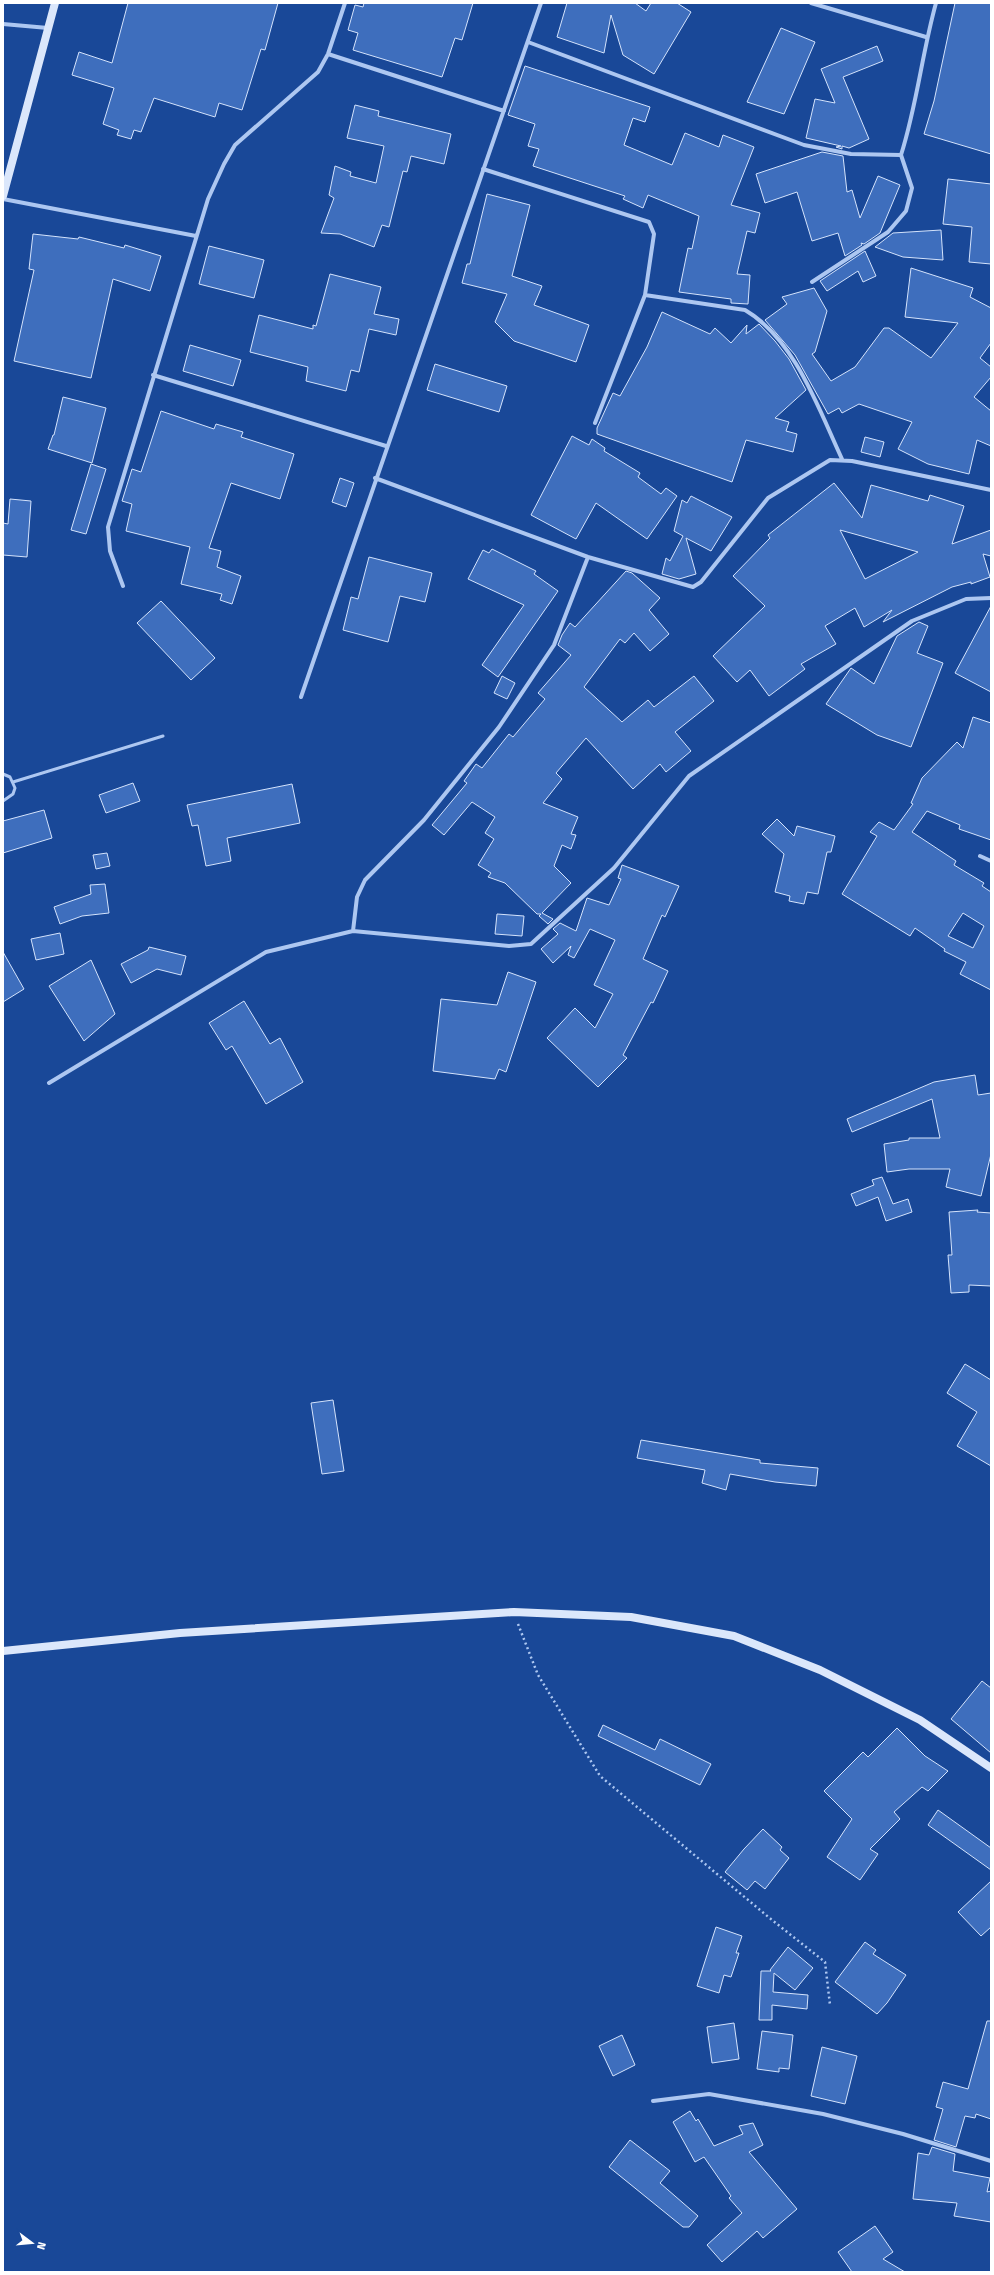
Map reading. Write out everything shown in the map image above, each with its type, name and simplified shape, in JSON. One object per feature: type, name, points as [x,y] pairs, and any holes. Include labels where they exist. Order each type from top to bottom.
[{"type":"street","points":[[3,196],[55,3]]},
{"type":"street","points":[[123,586],[110,551],[108,527],[153,374],[208,199],[224,164],[235,145],[318,72],[328,54],[345,3]]},
{"type":"street","points":[[301,697],[386,446],[541,3]]},
{"type":"street","points":[[810,3],[926,37]]},
{"type":"street","points":[[812,282],[888,232],[906,211],[912,188],[901,155],[909,132],[926,37],[936,3]]},
{"type":"street","points":[[3,24],[48,28]]},
{"type":"street","points":[[528,42],[804,145],[851,154],[901,155]]},
{"type":"street","points":[[328,54],[504,110]]},
{"type":"street","points":[[483,169],[649,222],[654,234],[645,295],[595,423]]},
{"type":"street","points":[[3,199],[196,236]]},
{"type":"street","points":[[645,295],[745,310],[759,318],[772,332],[800,369],[842,459]]},
{"type":"street","points":[[153,374],[386,446]]},
{"type":"street","points":[[375,478],[588,558],[693,587],[701,582],[768,498],[830,460],[842,459],[991,490]]},
{"type":"street","points":[[353,932],[357,898],[365,880],[434,808],[498,727],[554,645],[588,558]]},
{"type":"street","points":[[49,1083],[266,952],[353,932],[510,946],[531,944],[614,868],[689,776],[912,621],[966,599],[991,598]]},
{"type":"street","points":[[980,856],[991,862]]},
{"type":"street","points":[[3,1651],[180,1633],[514,1612],[631,1617],[734,1636],[820,1670],[920,1720],[991,1768]]},
{"type":"street","points":[[652,2101],[709,2094],[815,2112],[903,2134],[991,2162]]},
{"type":"lane","points":[[13,782],[163,736]]},
{"type":"lane","points":[[3,774],[10,777],[13,782],[13,794],[3,801]]},
{"type":"path","points":[[514,1612],[538,1675],[600,1776],[772,1920],[825,1962],[830,2005]]},
{"type":"building","points":[[128,3],[278,3],[265,50],[261,49],[242,110],[219,103],[215,117],[154,98],[141,132],[134,130],[131,139],[117,135],[119,130],[103,124],[114,88],[72,75],[79,52],[112,63]]},
{"type":"building","points":[[364,3],[473,3],[462,40],[455,38],[442,77],[353,50],[358,33],[348,30],[355,5],[363,7]]},
{"type":"building","points":[[567,3],[635,3],[646,11],[651,3],[677,3],[691,12],[654,74],[623,55],[611,15],[604,53],[557,37]]},
{"type":"building","points":[[955,3],[991,3],[991,154],[924,134],[934,101]]},
{"type":"building","points":[[781,28],[815,42],[784,114],[747,102]]},
{"type":"building","points":[[877,46],[883,61],[843,77],[869,139],[849,148],[842,146],[842,149],[836,147],[841,146],[806,138],[815,99],[835,103],[821,69]]},
{"type":"building","points":[[525,66],[650,107],[645,122],[633,118],[624,145],[672,165],[685,133],[719,147],[723,135],[754,147],[731,205],[760,213],[755,233],[747,231],[737,274],[750,275],[748,304],[731,303],[731,299],[679,292],[688,248],[692,249],[699,216],[648,195],[643,208],[623,199],[625,196],[533,166],[539,149],[528,146],[535,124],[508,115]]},
{"type":"building","points":[[355,105],[379,111],[378,116],[451,134],[444,164],[411,156],[407,172],[403,171],[389,227],[382,225],[374,247],[340,234],[321,233],[334,198],[329,195],[335,166],[351,172],[350,176],[376,183],[384,146],[347,138]]},
{"type":"building","points":[[822,152],[843,156],[847,192],[852,190],[860,218],[878,176],[900,185],[880,233],[864,244],[861,243],[862,245],[845,256],[838,233],[812,241],[797,192],[765,203],[756,174]]},
{"type":"building","points":[[948,179],[991,184],[991,264],[969,262],[972,227],[943,224]]},
{"type":"building","points":[[487,194],[530,205],[512,276],[542,286],[534,305],[589,325],[576,362],[514,341],[495,322],[507,294],[462,283],[467,264],[470,264]]},
{"type":"building","points":[[941,230],[943,260],[903,257],[875,247],[893,233]]},
{"type":"building","points":[[33,234],[78,239],[79,237],[124,248],[125,245],[161,256],[150,291],[113,279],[91,378],[14,361],[34,270],[29,269]]},
{"type":"building","points":[[209,246],[264,260],[254,298],[199,284]]},
{"type":"building","points":[[865,251],[876,276],[863,282],[858,271],[827,291],[820,281]]},
{"type":"building","points":[[911,268],[973,288],[970,297],[991,308],[991,343],[980,358],[991,367],[991,377],[974,397],[991,411],[991,446],[977,440],[969,474],[928,464],[898,449],[912,422],[859,404],[842,413],[839,408],[828,414],[795,355],[765,320],[787,304],[782,297],[814,288],[827,311],[815,352],[812,354],[831,381],[855,367],[884,328],[889,328],[931,358],[958,323],[905,317]]},
{"type":"building","points":[[330,274],[381,287],[374,314],[399,319],[396,335],[369,329],[359,372],[351,370],[346,391],[306,381],[308,367],[250,352],[259,315],[313,329],[313,325],[316,326]]},
{"type":"building","points":[[662,312],[710,334],[715,328],[731,343],[747,325],[746,334],[759,324],[775,341],[789,359],[806,390],[775,418],[789,422],[786,431],[797,434],[793,452],[746,440],[732,482],[597,434],[597,428],[613,393],[620,396],[647,347]]},
{"type":"building","points":[[190,345],[241,360],[233,386],[183,371]]},
{"type":"building","points":[[435,364],[507,386],[499,412],[427,390]]},
{"type":"building","points":[[63,397],[106,408],[92,463],[48,449],[54,435]]},
{"type":"building","points":[[161,411],[214,429],[216,424],[243,432],[241,437],[294,454],[280,499],[231,483],[209,548],[221,551],[217,567],[241,576],[232,604],[220,600],[222,594],[181,584],[190,547],[126,531],[132,504],[122,501],[132,469],[141,472]]},
{"type":"building","points":[[572,436],[589,445],[592,439],[605,448],[604,451],[640,473],[638,477],[661,494],[666,488],[677,496],[647,539],[596,503],[576,539],[531,515]]},
{"type":"building","points":[[865,437],[884,442],[880,457],[861,452]]},
{"type":"building","points":[[91,464],[106,469],[86,534],[71,530]]},
{"type":"building","points":[[340,478],[354,483],[346,507],[332,502]]},
{"type":"building","points":[[834,483],[862,518],[871,485],[928,501],[930,495],[964,506],[952,544],[991,530],[991,556],[983,554],[990,577],[971,584],[971,582],[952,587],[883,622],[892,610],[864,627],[855,608],[825,626],[836,644],[801,664],[805,669],[769,696],[750,670],[737,682],[713,656],[765,606],[733,576],[770,538],[768,535]],"holes":[[[840,530],[918,552],[865,579]]]},
{"type":"building","points":[[691,496],[732,517],[711,551],[686,538],[696,574],[679,579],[662,574],[666,558],[670,561],[683,536],[674,531],[682,500],[687,503]]},
{"type":"building","points":[[10,499],[31,501],[27,557],[3,555],[3,523],[8,524]]},
{"type":"building","points":[[492,549],[536,571],[534,574],[558,591],[498,677],[482,665],[524,605],[468,579],[483,550],[489,553]]},
{"type":"building","points":[[369,557],[432,573],[425,602],[400,596],[388,642],[343,630],[351,597],[358,599]]},
{"type":"building","points":[[626,571],[632,573],[660,598],[649,610],[669,634],[650,651],[634,633],[625,643],[620,639],[584,687],[622,722],[648,700],[654,707],[694,676],[714,701],[675,732],[691,751],[666,772],[660,764],[633,789],[586,738],[556,773],[562,779],[543,803],[578,817],[571,834],[576,835],[571,849],[562,845],[554,866],[571,883],[542,913],[553,919],[548,924],[539,916],[541,914],[537,914],[505,883],[488,877],[491,873],[478,865],[494,839],[485,833],[495,817],[472,802],[444,835],[432,825],[467,783],[464,781],[476,764],[482,768],[509,734],[513,737],[545,699],[538,693],[571,655],[558,645],[562,635],[570,623],[575,627]]},
{"type":"building","points":[[161,601],[215,658],[191,680],[137,623]]},
{"type":"building","points":[[991,606],[991,692],[955,673]]},
{"type":"building","points":[[919,622],[928,626],[917,653],[943,663],[911,747],[877,735],[826,704],[851,668],[874,684],[897,636]]},
{"type":"building","points":[[502,676],[515,683],[507,699],[494,693]]},
{"type":"building","points":[[973,717],[991,723],[991,840],[959,829],[960,825],[927,811],[912,832],[956,861],[954,865],[984,883],[982,886],[991,892],[991,990],[960,974],[966,962],[944,951],[945,949],[915,928],[910,936],[842,894],[877,836],[870,832],[879,822],[894,830],[913,804],[911,803],[922,778],[957,742],[963,748]],"holes":[[[963,913],[984,926],[973,948],[948,936]]]},
{"type":"building","points":[[133,783],[140,801],[106,813],[99,795]]},
{"type":"building","points":[[292,784],[300,823],[227,838],[231,861],[206,866],[198,825],[192,826],[187,805]]},
{"type":"building","points":[[44,810],[52,838],[3,853],[3,821]]},
{"type":"building","points":[[777,819],[794,836],[797,826],[835,836],[831,852],[827,852],[818,894],[807,892],[804,904],[789,901],[790,896],[775,892],[784,854],[762,834]]},
{"type":"building","points":[[107,853],[110,866],[96,869],[93,855]]},
{"type":"building","points":[[622,865],[679,886],[665,917],[662,915],[643,959],[668,971],[653,1003],[651,1002],[623,1055],[627,1058],[598,1087],[547,1038],[575,1008],[595,1028],[613,994],[594,985],[615,940],[590,929],[574,958],[568,955],[571,946],[553,963],[541,949],[558,934],[553,929],[560,923],[576,931],[587,898],[609,905],[621,879],[618,878]]},
{"type":"building","points":[[105,884],[109,913],[82,916],[60,924],[54,907],[91,894],[90,885]]},
{"type":"building","points":[[497,914],[524,916],[522,936],[495,934]]},
{"type":"building","points":[[60,933],[64,954],[36,960],[31,939]]},
{"type":"building","points":[[149,947],[186,956],[181,975],[157,969],[131,983],[121,964],[148,950]]},
{"type":"building","points":[[3,952],[24,989],[3,1002]]},
{"type":"building","points":[[91,960],[115,1014],[84,1041],[49,986]]},
{"type":"building","points":[[508,972],[536,982],[506,1072],[499,1069],[495,1079],[433,1071],[441,999],[497,1005]]},
{"type":"building","points":[[244,1001],[270,1044],[280,1038],[303,1082],[266,1104],[232,1046],[226,1050],[209,1023]]},
{"type":"building","points":[[975,1075],[978,1095],[991,1093],[991,1154],[981,1196],[946,1187],[950,1169],[909,1169],[887,1172],[884,1144],[909,1140],[909,1138],[940,1138],[932,1099],[852,1132],[847,1119],[934,1082]]},
{"type":"building","points":[[882,1177],[893,1204],[908,1199],[912,1212],[886,1221],[878,1197],[856,1206],[851,1194],[874,1185],[872,1180]]},
{"type":"building","points":[[978,1210],[977,1212],[991,1213],[991,1286],[969,1285],[969,1292],[951,1293],[948,1255],[952,1255],[949,1212]]},
{"type":"building","points":[[965,1364],[991,1380],[991,1466],[957,1446],[977,1412],[947,1393]]},
{"type":"building","points":[[333,1400],[344,1471],[322,1474],[311,1403]]},
{"type":"building","points":[[641,1440],[760,1460],[760,1463],[818,1468],[816,1486],[775,1482],[730,1474],[726,1490],[702,1483],[705,1470],[637,1458]]},
{"type":"building","points":[[982,1681],[991,1688],[991,1753],[951,1719]]},
{"type":"building","points":[[603,1725],[655,1750],[660,1739],[711,1764],[700,1785],[598,1736]]},
{"type":"building","points":[[897,1728],[925,1756],[948,1771],[928,1791],[922,1787],[894,1812],[900,1819],[870,1849],[878,1854],[860,1880],[827,1857],[852,1819],[824,1791],[863,1752],[868,1757]]},
{"type":"building","points":[[938,1810],[991,1848],[991,1870],[928,1825]]},
{"type":"building","points":[[763,1829],[782,1847],[780,1850],[789,1858],[765,1889],[755,1881],[747,1890],[725,1872]]},
{"type":"building","points":[[991,1881],[991,1927],[981,1936],[958,1912]]},
{"type":"building","points":[[716,1927],[742,1936],[736,1953],[739,1953],[731,1977],[724,1975],[719,1993],[697,1986]]},
{"type":"building","points":[[865,1942],[876,1950],[873,1954],[906,1975],[887,2003],[877,2014],[835,1982]]},
{"type":"building","points":[[788,1947],[813,1968],[795,1990],[774,1973],[773,1992],[808,1995],[807,2009],[772,2005],[772,2020],[759,2020],[761,1971],[771,1971],[770,1970]]},
{"type":"building","points":[[987,2021],[991,2021],[991,2119],[976,2114],[975,2118],[965,2116],[956,2147],[934,2140],[943,2109],[936,2107],[943,2082],[968,2089]]},
{"type":"building","points":[[734,2023],[739,2059],[712,2063],[707,2027]]},
{"type":"building","points":[[762,2031],[793,2035],[789,2069],[779,2068],[779,2072],[757,2069]]},
{"type":"building","points":[[622,2035],[635,2065],[613,2076],[599,2046]]},
{"type":"building","points":[[822,2047],[857,2056],[845,2104],[811,2096]]},
{"type":"building","points":[[690,2111],[696,2121],[698,2119],[714,2146],[743,2134],[739,2126],[753,2123],[763,2145],[749,2152],[797,2209],[763,2238],[757,2231],[722,2262],[707,2245],[742,2213],[729,2198],[731,2196],[704,2157],[695,2162],[673,2122]]},
{"type":"building","points":[[630,2140],[670,2171],[660,2183],[698,2216],[689,2227],[683,2227],[609,2167]]},
{"type":"building","points":[[932,2147],[955,2154],[953,2171],[990,2178],[987,2192],[991,2191],[991,2222],[954,2216],[957,2203],[913,2199],[918,2153],[929,2155]]},
{"type":"building","points":[[875,2226],[893,2252],[883,2259],[905,2272],[852,2272],[838,2252]]}]
